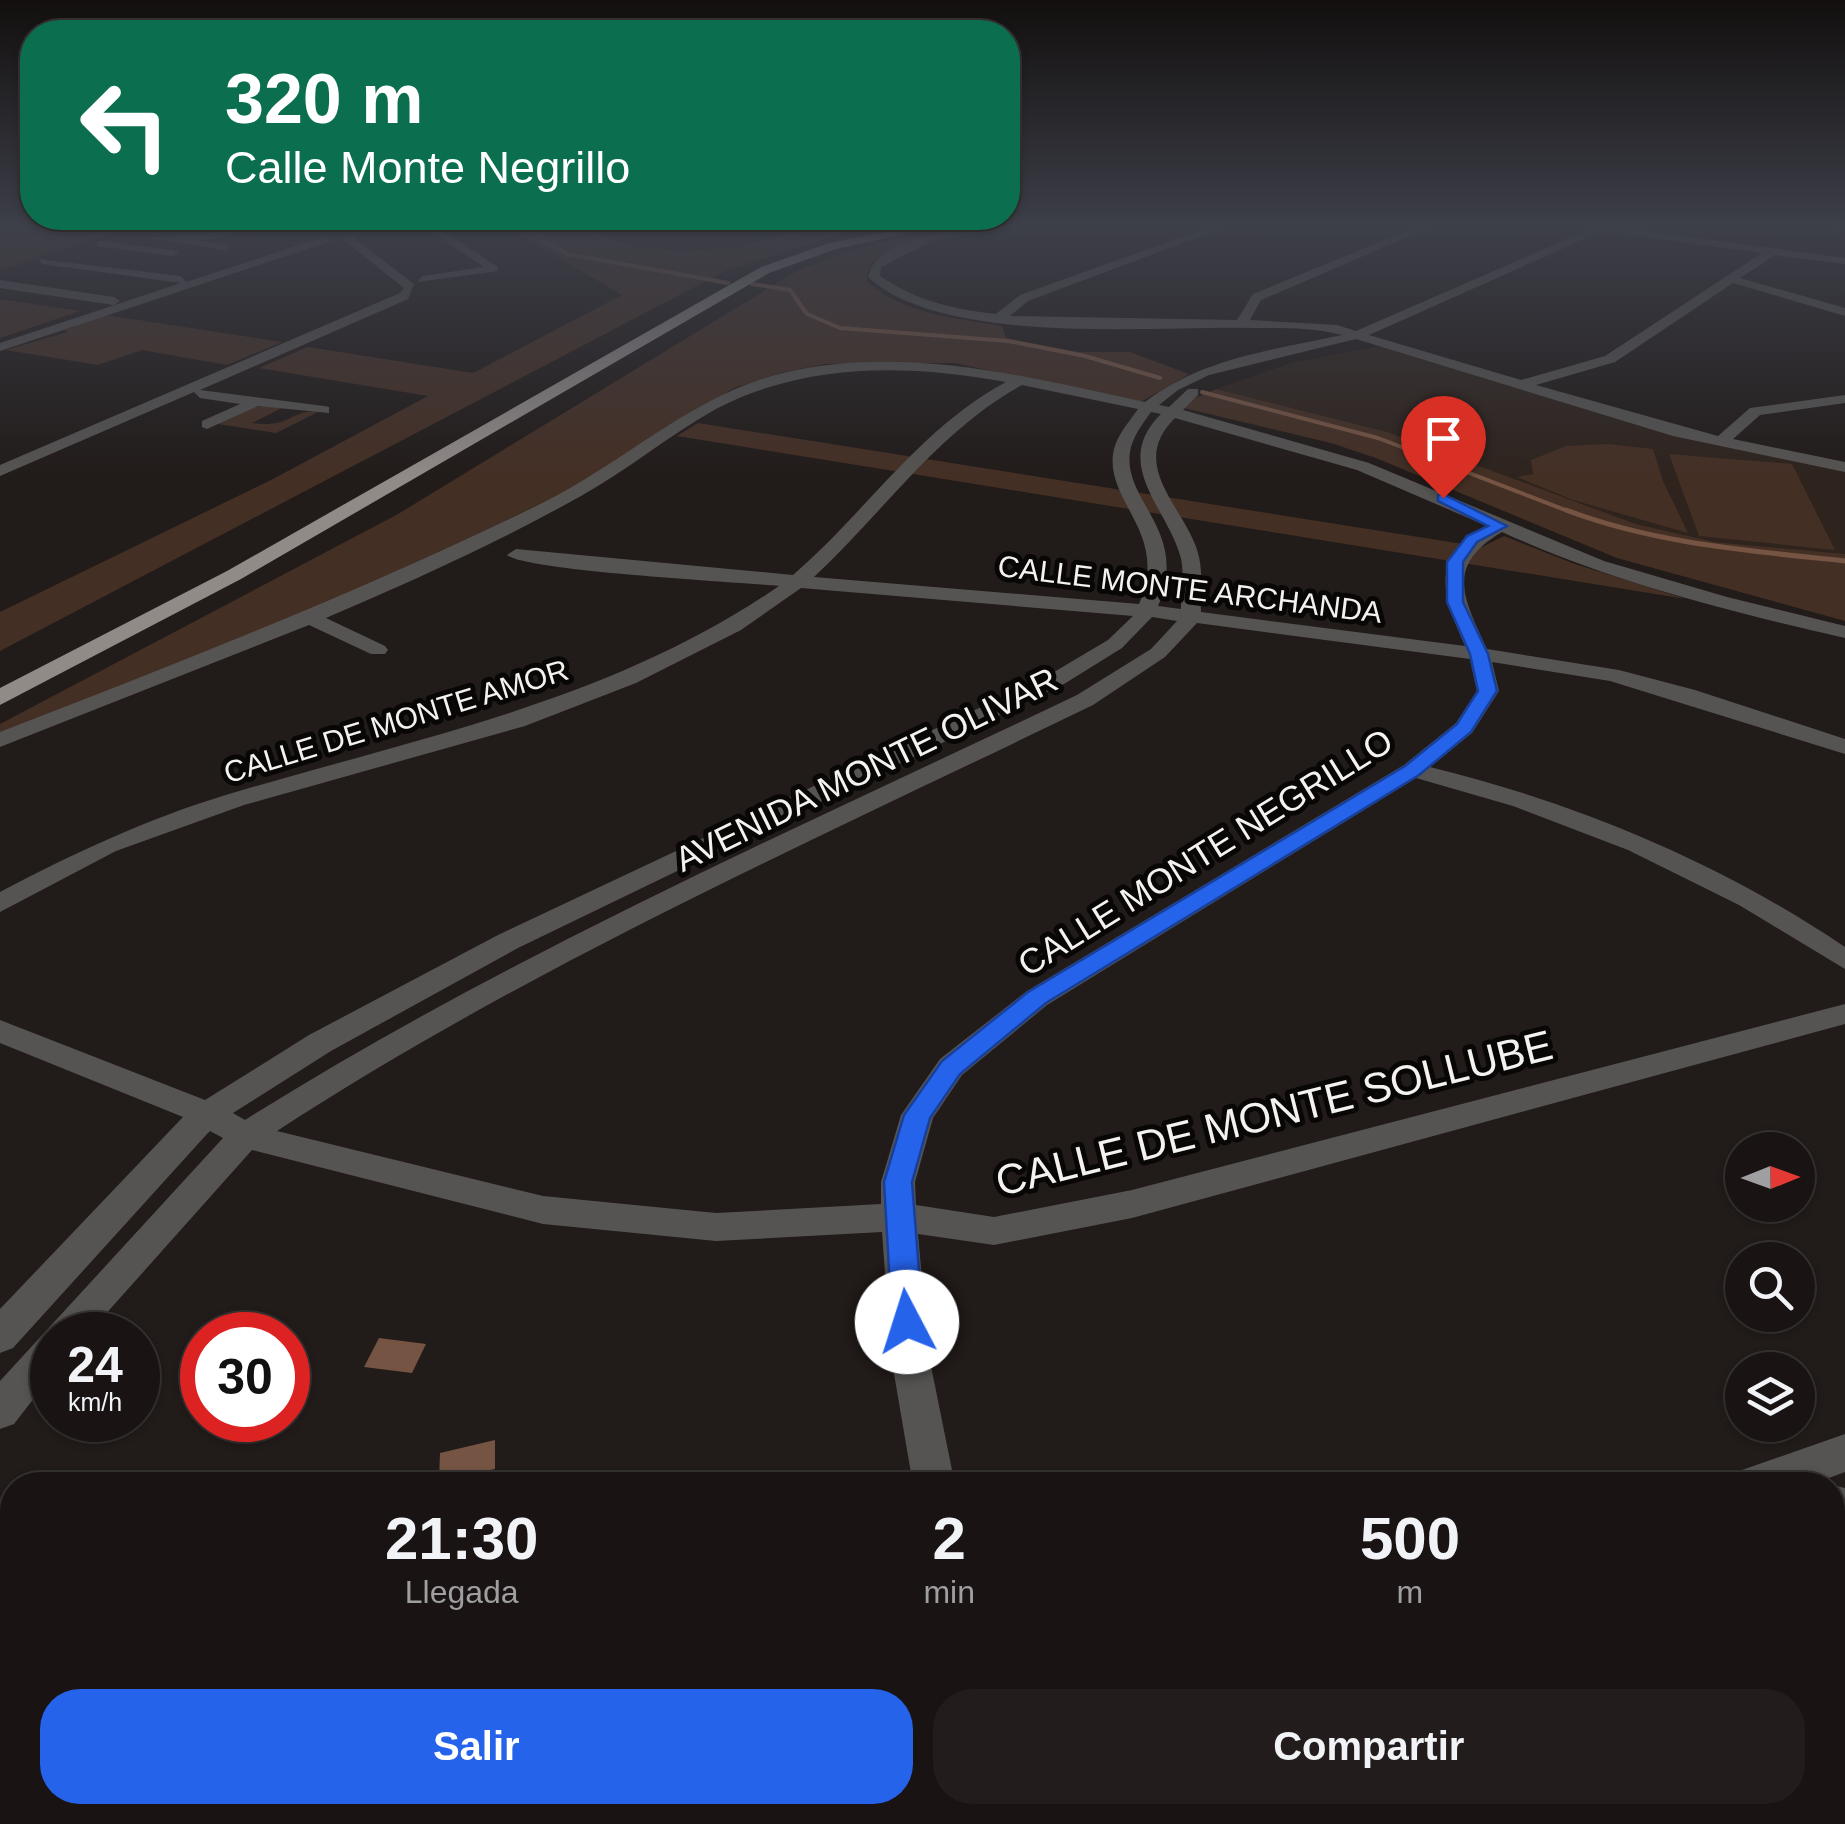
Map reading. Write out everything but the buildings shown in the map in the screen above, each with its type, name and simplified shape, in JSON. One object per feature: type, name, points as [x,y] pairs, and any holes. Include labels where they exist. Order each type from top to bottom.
[{"type":"main road","points":[[0,698],[330,522],[697,309]]},
{"type":"street","points":[[0,347],[112,309]]},
{"type":"street","points":[[0,471],[374,309]]},
{"type":"street","points":[[947,309],[999,318],[1243,321],[1316,326],[1368,336],[1678,433],[1845,467]]},
{"type":"street","points":[[999,318],[1010,309]]},
{"type":"street","points":[[1243,321],[1247,309]]},
{"type":"street","points":[[1191,618],[1190,556],[1156,491],[1148,466],[1155,430],[1188,395],[1250,368],[1368,336],[1430,309]]},
{"type":"street","points":[[1524,384],[1610,359],[1686,309]]},
{"type":"street","points":[[83,310],[100,313]]},
{"type":"street","points":[[1148,610],[1157,584],[1157,558],[1151,531],[1123,480],[1119,460],[1127,434],[1148,406],[1178,386],[1231,364],[1368,336]]},
{"type":"street","points":[[0,740],[308,617],[480,540],[584,487],[739,391],[786,376],[861,366],[951,367],[1022,379],[1322,450],[1594,564],[1726,605],[1845,632]]},
{"type":"street","name":"CALLE DE MONTE AMOR","points":[[0,903],[107,846],[235,800],[517,720],[628,678],[734,626],[801,579],[846,538],[919,454],[990,397],[1022,379]]},
{"type":"street","points":[[200,394],[324,410]]},
{"type":"street","points":[[1721,442],[1756,411],[1845,399]]},
{"type":"street","points":[[208,424],[257,401]]},
{"type":"street","name":"CALLE MONTE NEGRILLO","points":[[932,1472],[910,1356],[899,1217],[898,1182],[917,1115],[951,1068],[1037,998],[1412,770],[1464,728],[1488,691],[1479,654],[1455,602],[1455,562],[1472,539],[1500,526]]},
{"type":"street","name":"CALLE MONTE ARCHANDA","points":[[516,555],[1148,610],[1479,654],[1611,675],[1688,695],[1845,747]]},
{"type":"street","name":"AVENIDA MONTE OLIVAR","points":[[0,1336],[94,1227],[208,1114],[335,1035],[458,968],[1027,694],[1122,640],[1148,610]]},
{"type":"street","points":[[308,617],[378,650]]},
{"type":"street","name":"AVENIDA MONTE OLIVAR","points":[[84,1312],[246,1136],[373,1054],[578,943],[1086,700],[1158,653],[1191,618]]},
{"type":"street","points":[[1412,770],[1483,786],[1618,838],[1756,902],[1845,960]]},
{"type":"street","name":"CALLE DE MONTE SOLLUBE","points":[[0,1031],[208,1114],[246,1136],[543,1210],[716,1227],[899,1217],[994,1232],[1132,1204],[1845,1014]]},
{"type":"street","points":[[0,1411],[30,1375]]},
{"type":"street","points":[[1796,1472],[1845,1453]]},
{"type":"shaded area","points":[[0,309],[80,311],[0,338]]},
{"type":"shaded area","points":[[595,309],[652,309],[0,651],[0,612],[271,480],[428,396],[259,368],[308,347],[473,373]]},
{"type":"shaded area","points":[[734,309],[917,309],[1002,326],[1006,338],[1079,352],[1130,352],[1189,374],[1141,402],[954,363],[825,364],[784,372],[734,388],[581,484],[473,536],[301,615],[0,740],[0,724],[398,514]]},
{"type":"shaded area","points":[[106,315],[282,342],[227,365],[142,350],[98,365],[6,350],[68,332],[64,330]]},
{"type":"shaded area","points":[[1384,345],[1676,436],[1845,469],[1845,554],[1715,542],[1636,524],[1387,432],[1216,389],[1291,363]]},
{"type":"shaded area","points":[[1216,389],[1387,432],[1636,524],[1715,542],[1845,554],[1845,621],[1617,558],[1331,443],[1184,408]]},
{"type":"shaded area","points":[[255,407],[284,407],[252,423],[275,423],[318,412],[276,433],[218,424]]},
{"type":"shaded area","points":[[698,423],[1482,547],[1504,536],[1575,564],[1686,599],[677,436]]},
{"type":"shaded area","points":[[1609,444],[1653,449],[1663,481],[1688,533],[1573,500],[1517,477],[1533,474],[1531,460],[1566,446]]},
{"type":"shaded area","points":[[1669,454],[1792,464],[1835,550],[1699,536]]},
{"type":"shaded area","points":[[379,1338],[426,1344],[412,1373],[364,1367]]},
{"type":"shaded area","points":[[495,1440],[495,1469],[439,1472],[440,1453]]},
{"type":"waterway","points":[[804,309],[840,328],[1008,341],[1085,356],[1160,378]]},
{"type":"waterway","points":[[1202,392],[1378,438],[1573,513]]},
{"type":"waterway","points":[[1566,510],[1669,538],[1845,561]]},
{"type":"route","points":[[907,1322],[898,1182],[917,1115],[951,1068],[1037,998],[1412,770],[1464,728],[1488,691],[1479,654],[1465,631],[1455,602],[1455,562],[1472,539],[1500,526],[1443,498]]}]
